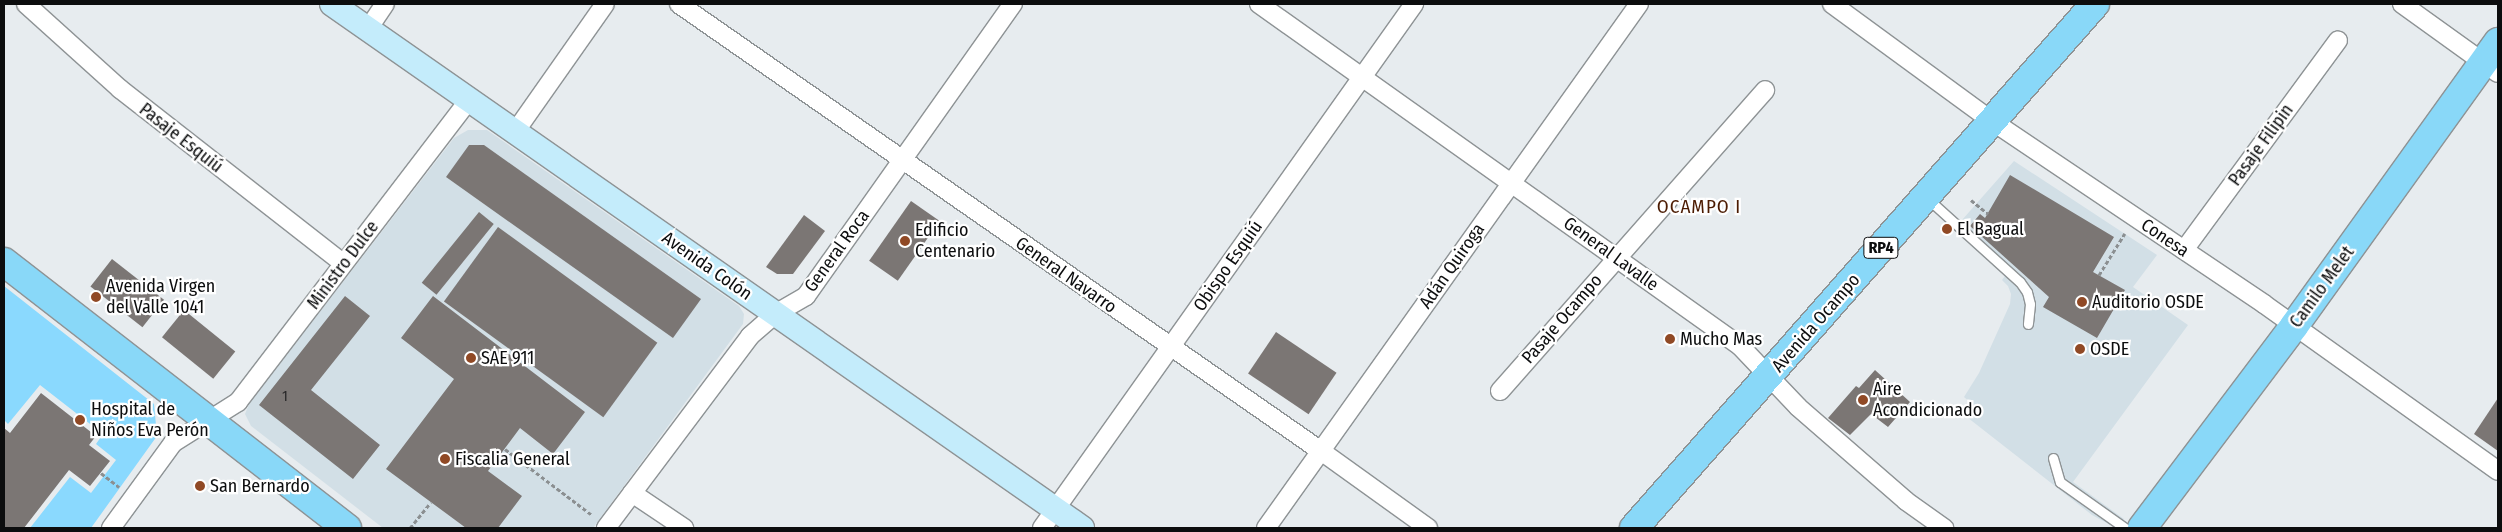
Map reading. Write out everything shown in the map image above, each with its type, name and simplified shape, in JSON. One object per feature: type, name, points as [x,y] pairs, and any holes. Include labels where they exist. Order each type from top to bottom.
[{"type":"main road","name":"Avenida Ocampo","points":[[1634,528],[1770,376],[2095,4]]},
{"type":"main road","name":"Camilo Melet","points":[[2142,528],[2493,59]]},
{"type":"main road","points":[[4,262],[347,528]]},
{"type":"street","name":"Pasaje Esquiú","points":[[26,4],[120,89],[343,263]]},
{"type":"street","name":"Avenida Colón","points":[[332,4],[776,314],[1049,519],[1082,528]]},
{"type":"street","points":[[368,29],[385,4]]},
{"type":"street","points":[[515,132],[605,4]]},
{"type":"street","name":"General Navarro","points":[[679,4],[1321,451],[1428,528]]},
{"type":"street","name":"General Roca","points":[[606,528],[750,336],[776,314],[806,296],[1013,4]]},
{"type":"street","name":"General Lavalle","points":[[1259,4],[1740,346],[1798,407],[1906,502],[1944,528]]},
{"type":"street","name":"Obispo Esquiú","points":[[1049,519],[1414,4]]},
{"type":"street","name":"Adán Quiroga","points":[[1266,528],[1639,4]]},
{"type":"street","name":"Conesa","points":[[1832,4],[1992,121],[2294,326],[2498,471]]},
{"type":"street","points":[[2402,4],[2493,59]]},
{"type":"street","name":"Pasaje Filipin","points":[[2184,250],[2338,40]]},
{"type":"street","name":"Pasaje Ocampo","points":[[1500,391],[1765,90]]},
{"type":"street","name":"Ministro Dulce","points":[[111,528],[173,443],[238,402],[469,100]]},
{"type":"street","points":[[632,493],[684,528]]},
{"type":"lane","points":[[1925,197],[2020,282],[2027,292],[2030,304],[2028,324]]},
{"type":"lane","points":[[2053,458],[2060,482],[2126,528]]},
{"type":"path","points":[[1971,200],[1988,214]]},
{"type":"path","points":[[2099,275],[2126,230]]},
{"type":"path","points":[[505,448],[592,515]]},
{"type":"path","points":[[410,528],[430,502]]},
{"type":"shaded area","points":[[468,130],[487,130],[739,306],[744,314],[743,324],[593,528],[383,528],[251,426],[245,414],[249,404],[454,138]]},
{"type":"shaded area","name":"OSDE","points":[[2014,161],[2157,255],[2133,287],[2188,325],[2073,482],[2124,519],[2116,528],[2092,515],[1963,414],[1972,404],[1964,397],[1979,373],[2010,304],[2011,294],[2008,286],[2002,280],[2005,276],[1961,235],[1969,226],[1962,220]]},
{"type":"shaded area","name":"Hospital de Niños Eva Perón","points":[[4,286],[154,404],[157,436],[91,528],[30,528],[70,477],[91,493],[116,460],[96,444],[103,434],[40,385],[8,424],[4,420]]},
{"type":"building","points":[[469,145],[484,145],[701,299],[673,338],[446,177]]},
{"type":"building","points":[[2010,175],[2114,237],[2093,272],[2125,290],[2097,338],[2043,307],[2049,297],[1970,226],[1980,214],[1985,218]]},
{"type":"building","name":"Edificio Centenario","points":[[911,201],[940,221],[898,281],[869,261]]},
{"type":"building","points":[[479,212],[494,224],[436,295],[422,283]]},
{"type":"building","points":[[804,215],[825,231],[793,274],[777,274],[766,267]]},
{"type":"building","points":[[498,227],[657,343],[603,417],[444,301]]},
{"type":"building","points":[[112,259],[164,300],[142,327],[90,287]]},
{"type":"building","points":[[345,296],[370,316],[311,390],[380,445],[353,479],[259,405]]},
{"type":"building","points":[[433,296],[585,412],[553,454],[520,428],[488,471],[522,496],[498,528],[466,528],[386,469],[454,379],[401,338]]},
{"type":"building","points":[[184,310],[235,352],[213,379],[162,337]]},
{"type":"building","points":[[1276,332],[1337,373],[1309,414],[1248,373]]},
{"type":"building","points":[[1875,370],[1910,402],[1888,427],[1871,414],[1850,435],[1828,418],[1856,386],[1859,388]]},
{"type":"building","points":[[41,393],[96,436],[89,445],[110,461],[90,486],[69,470],[24,528],[4,528],[4,428],[10,433]]},
{"type":"building","points":[[2498,398],[2498,451],[2474,434]]},
{"type":"place","name":"El Bagual","points":[[1947,229]]},
{"type":"place","name":"Edificio Centenario","points":[[905,241]]},
{"type":"place","name":"Avenida Virgen del Valle 1041","points":[[96,297]]},
{"type":"place","name":"Auditorio OSDE","points":[[2082,302]]},
{"type":"place","name":"Mucho Mas","points":[[1670,339]]},
{"type":"place","name":"OSDE","points":[[2080,349]]},
{"type":"place","name":"SAE 911","points":[[471,358]]},
{"type":"place","name":"Aire Acondicionado","points":[[1863,400]]},
{"type":"place","name":"Hospital de Niños Eva Perón","points":[[80,420]]},
{"type":"place","name":"Fiscalia General","points":[[445,459]]},
{"type":"place","name":"San Bernardo","points":[[200,486]]},
{"type":"district","name":"OCAMPO I","points":[[1699,207]]}]
